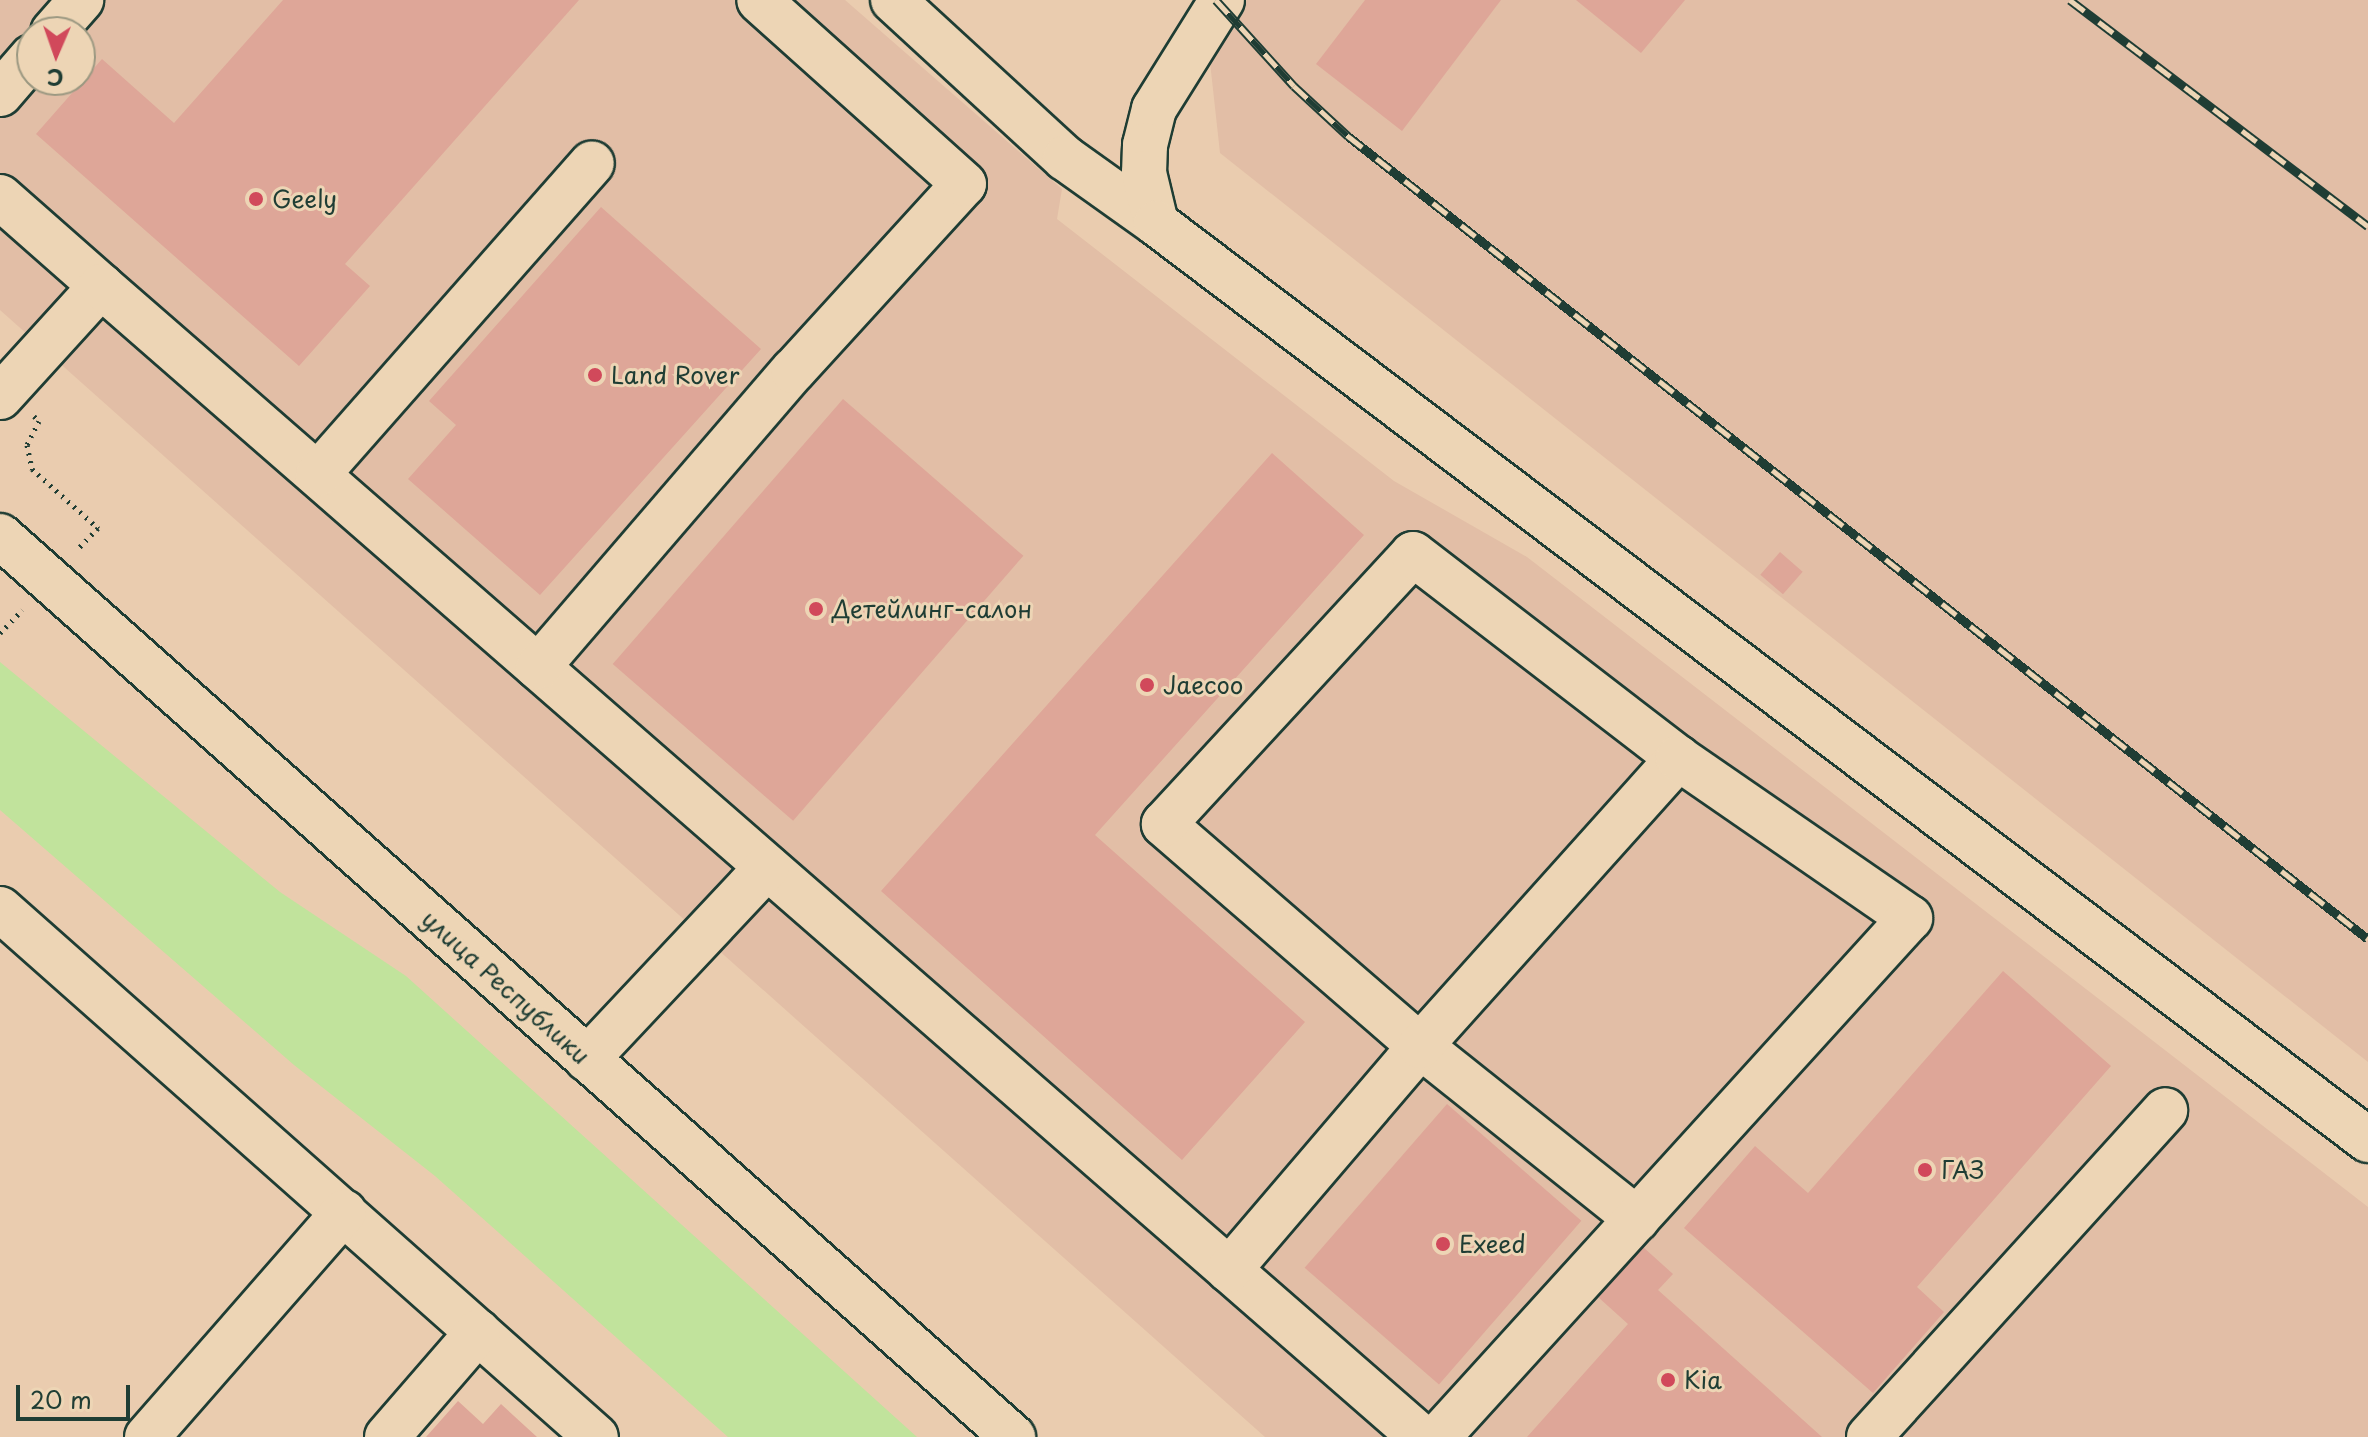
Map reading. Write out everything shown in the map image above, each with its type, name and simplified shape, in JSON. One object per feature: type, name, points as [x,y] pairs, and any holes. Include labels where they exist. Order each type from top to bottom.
[{"type":"main road","points":[[67,16],[81,0]]},
{"type":"main road","points":[[538,667],[793,371],[964,184],[759,0]]},
{"type":"main road","points":[[893,0],[1065,158],[1156,223],[2368,1140]]},
{"type":"main road","points":[[1156,223],[1144,173],[1145,145],[1154,109],[1222,0]]},
{"type":"main road","points":[[0,94],[16,76]]},
{"type":"main road","points":[[318,474],[592,163]]},
{"type":"main road","points":[[0,197],[1421,1437]]},
{"type":"main road","points":[[0,397],[101,286]]},
{"type":"main road","name":"улица Республики","points":[[0,536],[1013,1437]]},
{"type":"main road","points":[[1438,1437],[1637,1219],[1910,918],[1678,758],[1413,554],[1164,824],[1420,1046],[1637,1219]]},
{"type":"main road","points":[[1229,1270],[1420,1046],[1678,758]]},
{"type":"main road","points":[[587,1059],[767,867]]},
{"type":"main road","points":[[0,909],[596,1437]]},
{"type":"main road","points":[[1869,1437],[2165,1110]]},
{"type":"main road","points":[[147,1437],[344,1212]]},
{"type":"main road","points":[[387,1437],[478,1332]]},
{"type":"path","points":[[39,421],[27,445],[32,469],[98,528]]},
{"type":"shaded area","points":[[0,0],[845,0],[1062,189],[1057,219],[1394,481],[1527,557],[2368,1207],[2368,1437],[1265,1437],[0,310]]},
{"type":"shaded area","points":[[1247,0],[2368,0],[2368,1062],[1220,153],[1209,53]]},
{"type":"green space","points":[[0,662],[280,892],[406,976],[917,1437],[728,1437],[435,1176],[294,1065],[0,810]]},
{"type":"building","name":"Geely","points":[[283,0],[579,0],[345,264],[370,286],[299,366],[36,134],[69,96],[96,96],[96,66],[102,59],[174,123]]},
{"type":"building","points":[[1365,0],[1501,0],[1402,131],[1316,64]]},
{"type":"building","points":[[1576,0],[1685,0],[1641,53]]},
{"type":"building","name":"Land Rover","points":[[601,207],[761,349],[540,595],[408,479],[456,425],[429,401]]},
{"type":"building","name":"Детейлинг-салон","points":[[843,399],[1023,556],[793,821],[613,664]]},
{"type":"building","name":"Jaecoo","points":[[1272,453],[1364,535],[1095,835],[1305,1022],[1182,1160],[881,891]]},
{"type":"building","points":[[1780,552],[1803,572],[1783,594],[1760,575]]},
{"type":"building","name":"ГАЗ","points":[[2003,971],[2111,1066],[1917,1287],[1944,1312],[1873,1393],[1684,1228],[1755,1146],[1808,1193]]},
{"type":"building","name":"Exeed","points":[[1447,1104],[1581,1221],[1439,1385],[1305,1268]]},
{"type":"building","name":"Kia","points":[[1633,1238],[1673,1274],[1658,1290],[1822,1437],[1527,1437],[1628,1324],[1588,1288]]},
{"type":"building","points":[[458,1401],[483,1424],[501,1404],[537,1437],[426,1437]]},
{"type":"railway","points":[[1216,0],[1294,86],[1348,136],[2368,939]]},
{"type":"railway","points":[[2070,0],[2368,226]]},
{"type":"place","name":"Geely","points":[[256,199]]},
{"type":"place","name":"Land Rover","points":[[595,375]]},
{"type":"place","name":"Детейлинг-салон","points":[[816,609]]},
{"type":"place","name":"Jaecoo","points":[[1147,685]]},
{"type":"place","name":"ГАЗ","points":[[1925,1170]]},
{"type":"place","name":"Exeed","points":[[1443,1244]]},
{"type":"place","name":"Kia","points":[[1668,1380]]}]
